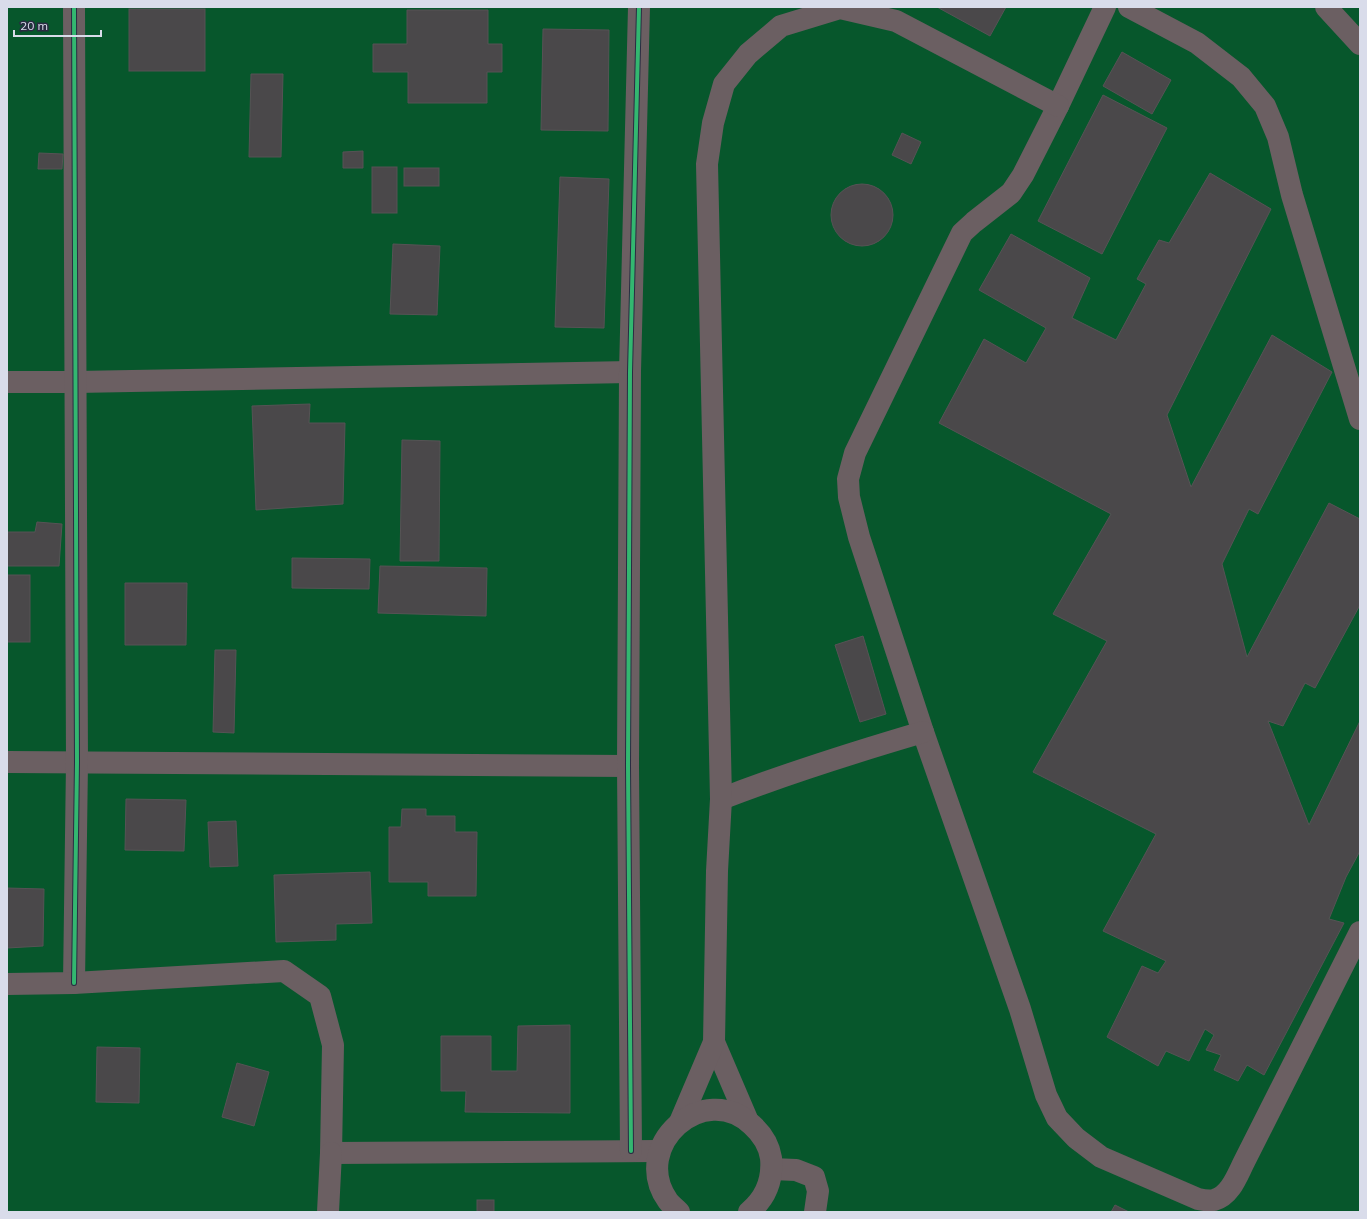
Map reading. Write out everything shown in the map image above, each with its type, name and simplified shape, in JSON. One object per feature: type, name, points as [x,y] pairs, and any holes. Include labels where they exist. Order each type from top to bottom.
[{"type":"street","points":[[74,7],[77,762],[74,983]]},
{"type":"street","points":[[631,1151],[628,766],[630,372],[639,7]]},
{"type":"street","points":[[1105,7],[1023,175],[1011,193],[962,233],[855,453],[848,479],[849,497],[859,536],[923,732],[1020,1009],[1046,1095],[1057,1118],[1076,1138],[1101,1157],[1198,1199],[1212,1200],[1222,1197],[1230,1188],[1244,1162],[1360,932]]},
{"type":"street","points":[[1129,7],[1197,43],[1241,77],[1265,106],[1278,137],[1292,195],[1360,419]]},
{"type":"street","points":[[1326,7],[1360,44]]},
{"type":"street","points":[[680,1122],[714,1042],[717,871],[722,799],[707,164],[713,123],[724,84],[748,54],[781,26],[840,8],[896,21],[1058,106]]},
{"type":"street","points":[[7,382],[630,372]]},
{"type":"street","points":[[722,799],[752,787],[848,754],[923,732]]},
{"type":"street","points":[[7,762],[628,766]]},
{"type":"street","points":[[7,984],[74,983],[284,971],[320,996],[333,1045],[331,1153],[328,1212]]},
{"type":"street","points":[[714,1042],[747,1119],[760,1132],[770,1150],[772,1169],[768,1188],[758,1204],[749,1212]]},
{"type":"street","points":[[679,1212],[668,1201],[660,1186],[657,1169],[660,1151],[667,1135],[680,1122],[695,1113],[713,1110],[730,1112],[747,1119]]},
{"type":"street","points":[[331,1153],[660,1151]]},
{"type":"street","points":[[772,1169],[796,1170],[814,1177],[818,1191],[815,1212]]},
{"type":"green space","points":[[7,7],[1360,7],[1360,1212],[7,1212]]},
{"type":"building","points":[[937,7],[1006,7],[990,36]]},
{"type":"building","points":[[129,9],[205,9],[205,71],[129,71]]},
{"type":"building","points":[[407,10],[488,10],[488,44],[502,44],[502,72],[487,72],[487,103],[408,103],[408,72],[373,72],[373,44],[407,44]]},
{"type":"building","points":[[543,29],[609,30],[608,131],[541,130]]},
{"type":"building","points":[[1122,52],[1171,80],[1152,114],[1103,86]]},
{"type":"building","points":[[251,74],[283,74],[281,157],[249,157]]},
{"type":"building","points":[[1103,95],[1167,128],[1102,254],[1038,221]]},
{"type":"building","points":[[902,133],[921,142],[911,164],[892,155]]},
{"type":"building","points":[[363,151],[363,168],[343,168],[343,152]]},
{"type":"building","points":[[39,153],[63,154],[62,169],[38,169]]},
{"type":"building","points":[[372,167],[397,167],[397,213],[372,213]]},
{"type":"building","points":[[404,168],[439,168],[439,186],[404,186]]},
{"type":"building","points":[[1210,173],[1271,209],[1167,415],[1191,487],[1272,335],[1332,372],[1258,514],[1249,509],[1222,564],[1247,657],[1329,503],[1360,519],[1360,605],[1315,688],[1305,683],[1283,726],[1268,721],[1309,825],[1360,721],[1360,851],[1346,877],[1329,919],[1344,923],[1264,1075],[1247,1065],[1238,1081],[1214,1070],[1221,1055],[1206,1050],[1214,1035],[1205,1029],[1189,1061],[1166,1051],[1158,1066],[1107,1037],[1142,966],[1158,973],[1166,961],[1103,931],[1156,834],[1033,772],[1107,641],[1053,614],[1111,514],[939,423],[984,339],[1026,363],[1046,328],[979,290],[1011,234],[1090,278],[1072,318],[1116,340],[1146,284],[1137,279],[1159,240],[1169,243]]},
{"type":"building","points":[[560,177],[609,179],[604,328],[555,327]]},
{"type":"building","points":[[862,184],[874,186],[884,193],[891,203],[893,215],[891,227],[884,237],[874,244],[862,246],[850,244],[840,237],[833,227],[831,215],[833,203],[840,193],[850,186]]},
{"type":"building","points":[[393,244],[440,246],[437,315],[390,314]]},
{"type":"building","points":[[310,404],[309,423],[345,423],[343,504],[256,510],[252,406]]},
{"type":"building","points":[[402,440],[440,441],[439,561],[400,561]]},
{"type":"building","points":[[37,522],[62,524],[59,566],[7,566],[7,532],[35,532]]},
{"type":"building","points":[[292,558],[370,559],[369,589],[292,588]]},
{"type":"building","points":[[380,566],[487,568],[486,616],[378,613]]},
{"type":"building","points":[[7,575],[30,575],[30,642],[7,642]]},
{"type":"building","points":[[125,583],[187,583],[186,645],[125,645]]},
{"type":"building","points":[[863,636],[886,714],[860,722],[835,645]]},
{"type":"building","points":[[215,650],[236,650],[234,733],[213,732]]},
{"type":"building","points":[[126,799],[186,800],[184,851],[125,850]]},
{"type":"building","points":[[402,809],[426,809],[426,816],[455,816],[455,832],[477,832],[476,896],[428,896],[428,882],[389,882],[389,827],[401,827]]},
{"type":"building","points":[[236,821],[238,866],[210,867],[208,822]]},
{"type":"building","points":[[370,872],[372,923],[336,924],[336,940],[276,942],[274,875]]},
{"type":"building","points":[[7,888],[44,889],[43,946],[7,948]]},
{"type":"building","points":[[570,1025],[570,1113],[465,1112],[466,1091],[441,1091],[441,1036],[491,1036],[491,1071],[517,1071],[518,1026]]},
{"type":"building","points":[[97,1047],[140,1048],[139,1103],[96,1102]]},
{"type":"building","points":[[237,1063],[269,1072],[254,1126],[222,1117]]},
{"type":"building","points":[[477,1200],[494,1200],[494,1212],[477,1212]]},
{"type":"building","points":[[1115,1205],[1129,1212],[1111,1212]]},
{"type":"cycle path","points":[[74,7],[77,762],[74,983]]},
{"type":"cycle path","points":[[631,1151],[628,766],[630,372],[639,7]]}]
